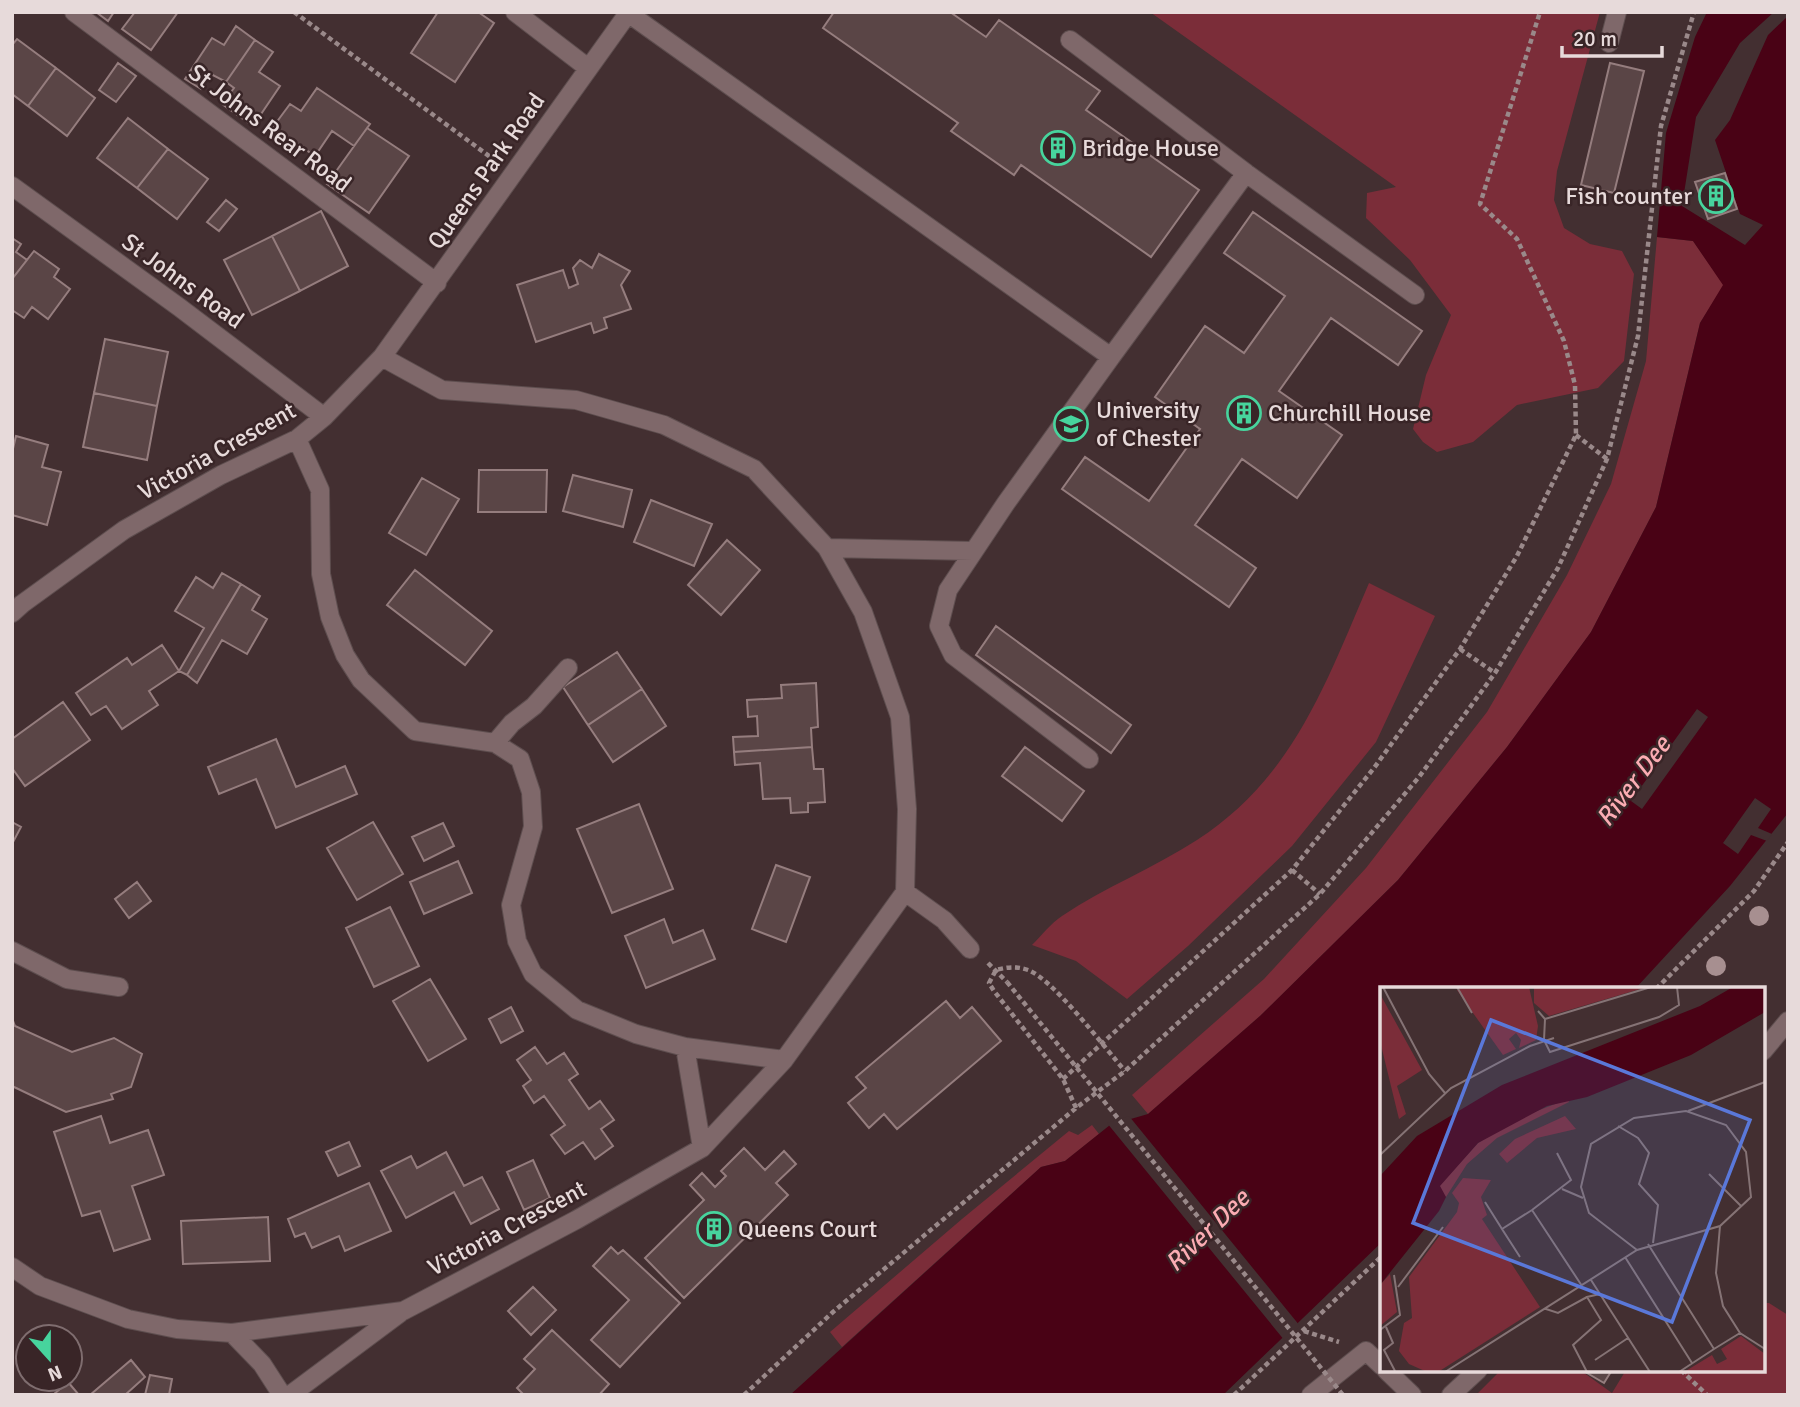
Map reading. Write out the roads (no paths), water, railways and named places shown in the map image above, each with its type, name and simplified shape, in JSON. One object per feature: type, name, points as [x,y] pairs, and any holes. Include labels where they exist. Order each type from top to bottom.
[{"type":"street","name":"St Johns Rear Road","points":[[74,12],[437,284]]},
{"type":"street","points":[[515,12],[588,68]]},
{"type":"street","points":[[1609,43],[1617,12]]},
{"type":"street","name":"Queens Park Road","points":[[382,357],[629,13]]},
{"type":"street","points":[[629,13],[1111,357]]},
{"type":"street","points":[[1070,40],[1246,173],[1415,295]]},
{"type":"street","points":[[1089,759],[953,655],[939,626],[948,590],[1111,357],[1246,173]]},
{"type":"street","name":"St Johns Road","points":[[12,186],[324,417]]},
{"type":"street","points":[[382,357],[442,390],[576,400],[664,425],[754,469],[827,548],[863,612],[900,717],[907,809],[905,892],[944,920],[970,949]]},
{"type":"street","name":"Victoria Crescent","points":[[12,613],[124,530],[221,475],[297,439],[324,417],[382,357]]},
{"type":"street","points":[[297,439],[320,490],[321,574],[330,617],[345,654],[361,680],[415,731],[495,743],[520,759],[531,792],[533,827],[511,905],[517,941],[533,974],[577,1010],[636,1034],[685,1047],[784,1060]]},
{"type":"street","points":[[827,548],[973,551]]},
{"type":"street","points":[[495,743],[512,723],[534,706],[568,668]]},
{"type":"street","name":"Victoria Crescent","points":[[12,1267],[40,1286],[128,1319],[177,1329],[232,1334],[403,1311],[576,1220],[702,1148],[784,1060],[905,892]]},
{"type":"street","points":[[12,951],[68,979],[118,986]]},
{"type":"street","points":[[1765,1049],[1788,1021]]},
{"type":"street","points":[[685,1047],[702,1148]]},
{"type":"street","points":[[290,1395],[403,1311]]},
{"type":"street","points":[[232,1334],[262,1364],[282,1395]]},
{"type":"street","points":[[1311,1395],[1366,1351],[1380,1364]]},
{"type":"street","points":[[1388,1372],[1412,1395]]},
{"type":"street","points":[[1451,1395],[1476,1372]]},
{"type":"water","name":"River Dee","points":[[1707,12],[1774,12],[1740,43],[1696,117],[1682,206],[1745,245],[1763,225],[1740,214],[1715,140],[1730,120],[1768,35],[1788,16],[1788,813],[1730,886],[1637,987],[1380,987],[1380,1244],[1223,1395],[790,1395],[1041,1167],[1065,1161],[1110,1125],[1148,1114],[1260,1016],[1398,880],[1507,747],[1591,632],[1656,507],[1700,323],[1723,285],[1693,241],[1657,237],[1666,133],[1695,37]]},
{"type":"place","name":"Bridge House","points":[[1058,148]]},
{"type":"place","name":"Fish counter","points":[[1716,196]]},
{"type":"place","name":"Churchill House","points":[[1244,413]]},
{"type":"place","name":"University of Chester","points":[[1071,424]]},
{"type":"place","name":"Queens Court","points":[[714,1229]]}]
